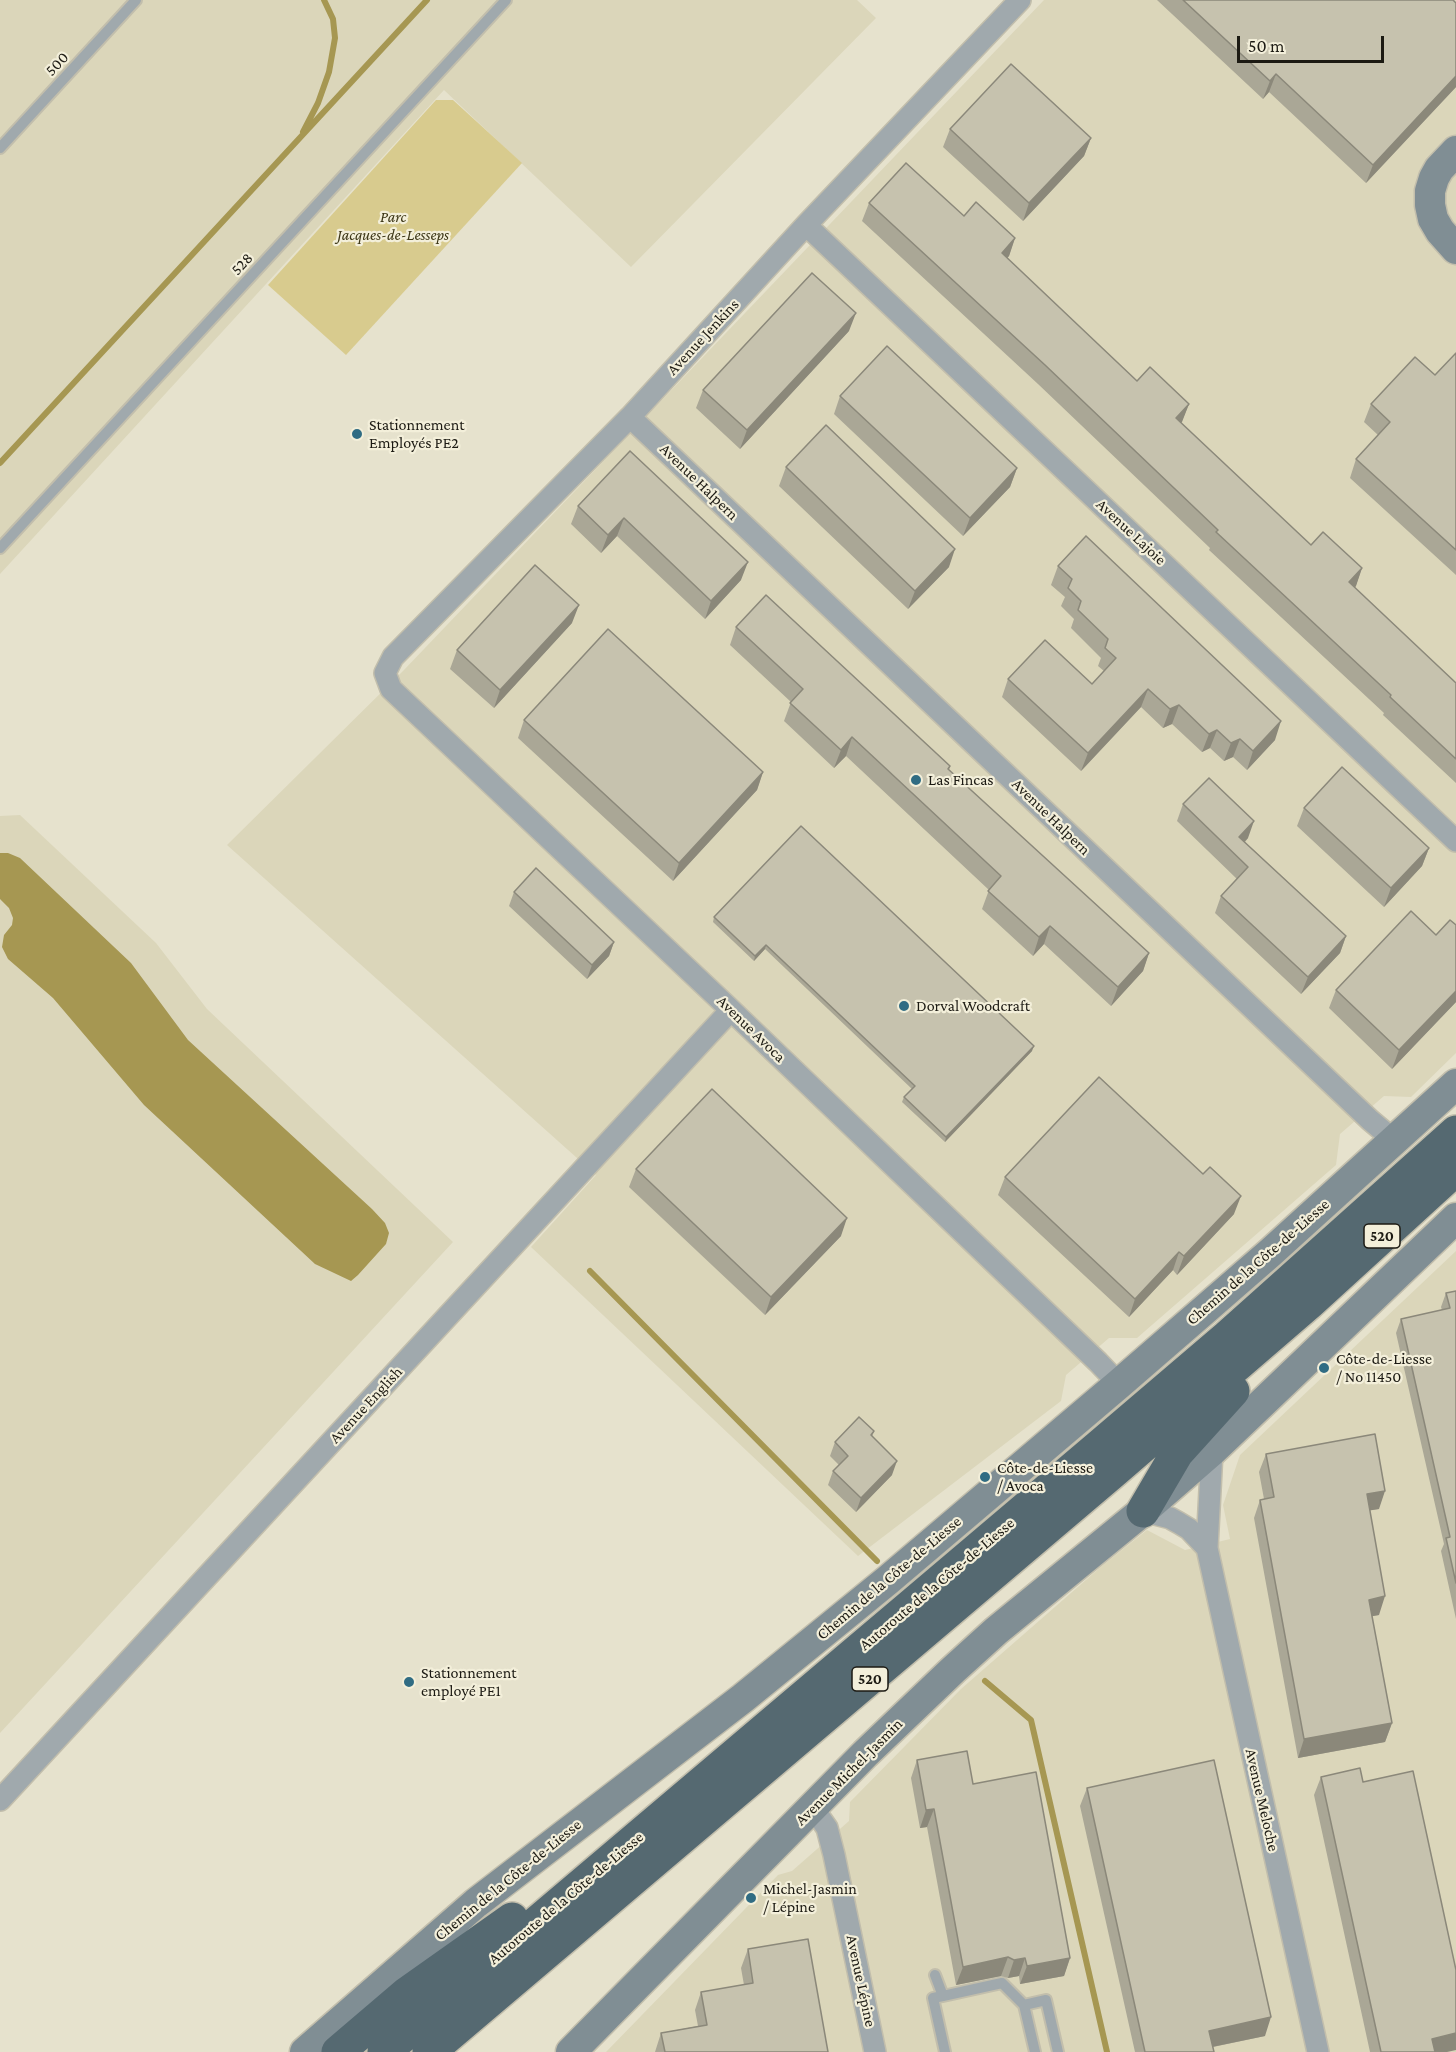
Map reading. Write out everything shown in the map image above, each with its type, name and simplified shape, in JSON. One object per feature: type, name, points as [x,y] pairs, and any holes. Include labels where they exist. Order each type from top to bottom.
[{"type":"highway","name":"Autoroute de la Côte-de-Liesse","points":[[384,2052],[1227,1337],[1456,1132]]},
{"type":"highway","name":"Autoroute de la Côte-de-Liesse","points":[[429,2052],[1087,1494],[1309,1303],[1456,1169]]},
{"type":"highway","points":[[1143,1511],[1177,1453],[1309,1303]]},
{"type":"highway","points":[[338,2052],[406,1994],[688,1795]]},
{"type":"main road","points":[[1456,151],[1439,169],[1434,178],[1430,191],[1430,205],[1433,219],[1440,231],[1456,249]]},
{"type":"main road","name":"Chemin de la Côte-de-Liesse","points":[[305,2052],[476,1903],[776,1672],[888,1580],[1119,1384],[1395,1141],[1456,1084]]},
{"type":"main road","points":[[1143,1511],[1212,1451],[1456,1218]]},
{"type":"main road","name":"Avenue Michel-Jasmin","points":[[571,2052],[865,1754],[981,1644],[1143,1511]]},
{"type":"street","name":"Avenue Jenkins","points":[[385,673],[393,657],[630,417],[806,225],[1020,0]]},
{"type":"street","name":"Avenue Lajoie","points":[[806,225],[1456,841]]},
{"type":"street","name":"Avenue Halpern","points":[[630,417],[1361,1112],[1395,1141]]},
{"type":"street","name":"Avenue Avoca","points":[[385,673],[391,689],[731,1010],[1119,1384]]},
{"type":"street","name":"Avenue English","points":[[0,1800],[731,1010]]},
{"type":"street","name":"Avenue Meloche","points":[[1212,1451],[1207,1548],[1318,2052]]},
{"type":"street","points":[[1143,1511],[1170,1518],[1179,1523],[1189,1529],[1207,1548]]},
{"type":"street","name":"Avenue Lépine","points":[[813,1808],[827,1828],[834,1855],[875,2052]]},
{"type":"lane","name":"500","points":[[0,148],[136,0]]},
{"type":"lane","name":"528","points":[[0,548],[506,0]]},
{"type":"lane","points":[[935,1975],[943,1996]]},
{"type":"lane","points":[[945,2052],[933,1998],[1002,1983],[1024,2005],[1035,2052]]},
{"type":"lane","points":[[1024,2005],[1046,2000],[1058,2052]]},
{"type":"shaded area","points":[[0,0],[857,0],[876,18],[631,267],[444,90],[0,574]]},
{"type":"shaded area","points":[[1044,0],[1456,0],[1456,1053],[1411,1097],[1384,1096],[1340,1134],[1336,1165],[1137,1338],[1109,1338],[1066,1375],[1061,1401],[858,1556],[531,1247],[596,1175],[227,845],[403,671]]},
{"type":"shaded area","points":[[20,815],[156,943],[207,1009],[453,1242],[0,1733],[0,816]]},
{"type":"shaded area","points":[[0,853],[8,853],[20,858],[131,963],[188,1040],[385,1223],[389,1233],[386,1244],[351,1281],[315,1264],[144,1105],[53,998],[8,959],[2,947],[4,935],[12,925],[13,918],[9,908],[0,899]]},
{"type":"shaded area","points":[[1456,1251],[1456,2052],[606,2052],[778,1875],[792,1871],[849,1821],[850,1802],[961,1689],[1103,1565],[1147,1530],[1185,1550],[1230,1539],[1223,1505],[1240,1455]]},
{"type":"green space","name":"Parc Jacques-de-Lesseps","points":[[436,100],[453,100],[522,163],[346,355],[268,285]]},
{"type":"building","points":[[1183,0],[1453,0],[1456,3],[1456,76],[1373,165],[1276,74],[1270,81]]},
{"type":"building","points":[[1011,64],[1091,138],[1029,203],[950,129]]},
{"type":"building","points":[[906,163],[964,216],[976,202],[1015,238],[1002,253],[1137,381],[1150,367],[1189,404],[1176,418],[1311,545],[1323,532],[1362,568],[1349,582],[1456,683],[1456,759],[1390,697],[1391,695],[1216,532],[1218,530],[1045,365],[869,203]]},
{"type":"building","points":[[812,273],[856,313],[747,430],[703,390]]},
{"type":"building","points":[[887,346],[1017,468],[970,518],[840,396]]},
{"type":"building","points":[[1456,353],[1456,550],[1356,459],[1390,422],[1371,404],[1415,357],[1435,375]]},
{"type":"building","points":[[826,425],[955,549],[915,591],[786,467]]},
{"type":"building","points":[[630,451],[748,562],[711,601],[624,518],[608,535],[578,506]]},
{"type":"building","points":[[1086,536],[1281,721],[1253,751],[1240,739],[1231,743],[1217,730],[1209,734],[1179,705],[1170,709],[1148,689],[1088,753],[1008,679],[1045,640],[1092,684],[1116,658],[1105,648],[1108,639],[1078,610],[1081,601],[1068,588],[1072,579],[1058,566]]},
{"type":"building","points":[[535,565],[579,605],[500,690],[457,650]]},
{"type":"building","points":[[766,595],[950,766],[948,769],[1149,953],[1118,987],[1050,926],[1039,937],[988,891],[1001,876],[852,737],[841,750],[790,703],[803,689],[736,627]]},
{"type":"building","points":[[608,629],[763,772],[679,863],[524,720]]},
{"type":"building","points":[[1342,767],[1429,848],[1391,888],[1304,808]]},
{"type":"building","points":[[1209,778],[1254,821],[1239,837],[1346,936],[1308,977],[1221,896],[1248,867],[1183,804]]},
{"type":"building","name":"Dorval Woodcraft","points":[[801,826],[1034,1046],[946,1137],[904,1097],[915,1086],[766,945],[755,956],[714,917]]},
{"type":"building","points":[[536,868],[614,942],[592,965],[514,892]]},
{"type":"building","points":[[1411,911],[1436,935],[1450,920],[1456,925],[1456,991],[1399,1050],[1336,990]]},
{"type":"building","points":[[1099,1077],[1203,1174],[1210,1167],[1241,1196],[1184,1256],[1179,1252],[1135,1299],[1005,1177]]},
{"type":"building","points":[[712,1089],[847,1218],[771,1297],[636,1169]]},
{"type":"building","points":[[1456,1291],[1456,1583],[1446,1538],[1450,1537],[1401,1319],[1450,1308],[1446,1293]]},
{"type":"building","points":[[859,1417],[874,1431],[871,1435],[897,1461],[861,1498],[833,1471],[848,1456],[835,1442]]},
{"type":"building","points":[[1375,1434],[1385,1491],[1367,1494],[1385,1596],[1369,1600],[1392,1723],[1304,1739],[1260,1500],[1274,1497],[1266,1454]]},
{"type":"building","points":[[967,1751],[973,1784],[1036,1772],[1070,1958],[1027,1966],[1025,1958],[1014,1960],[1008,1957],[963,1967],[934,1809],[926,1810],[917,1760]]},
{"type":"building","points":[[1214,1760],[1271,2017],[1209,2031],[1214,2052],[1145,2052],[1087,1788]]},
{"type":"building","points":[[1360,1768],[1363,1782],[1413,1771],[1456,1970],[1456,2033],[1432,2039],[1435,2052],[1381,2052],[1321,1777]]},
{"type":"building","points":[[808,1939],[828,2052],[665,2052],[661,2033],[707,2025],[701,1992],[753,1983],[748,1949]]},
{"type":"waterway","points":[[303,132],[318,103],[329,72],[335,38],[333,19],[324,0]]},
{"type":"waterway","points":[[0,463],[427,0]]},
{"type":"waterway","points":[[590,1271],[877,1561]]},
{"type":"waterway","points":[[985,1681],[1031,1720],[1107,2052]]},
{"type":"place","name":"Stationnement Employés PE2","points":[[357,434]]},
{"type":"place","name":"Las Fincas","points":[[916,780]]},
{"type":"place","name":"Dorval Woodcraft","points":[[904,1006]]},
{"type":"place","name":"Côte-de-Liesse / No 11450","points":[[1324,1368]]},
{"type":"place","name":"Côte-de-Liesse / Avoca","points":[[985,1477]]},
{"type":"place","name":"Stationnement employé PE1","points":[[409,1682]]},
{"type":"place","name":"Michel-Jasmin / Lépine","points":[[751,1898]]}]
